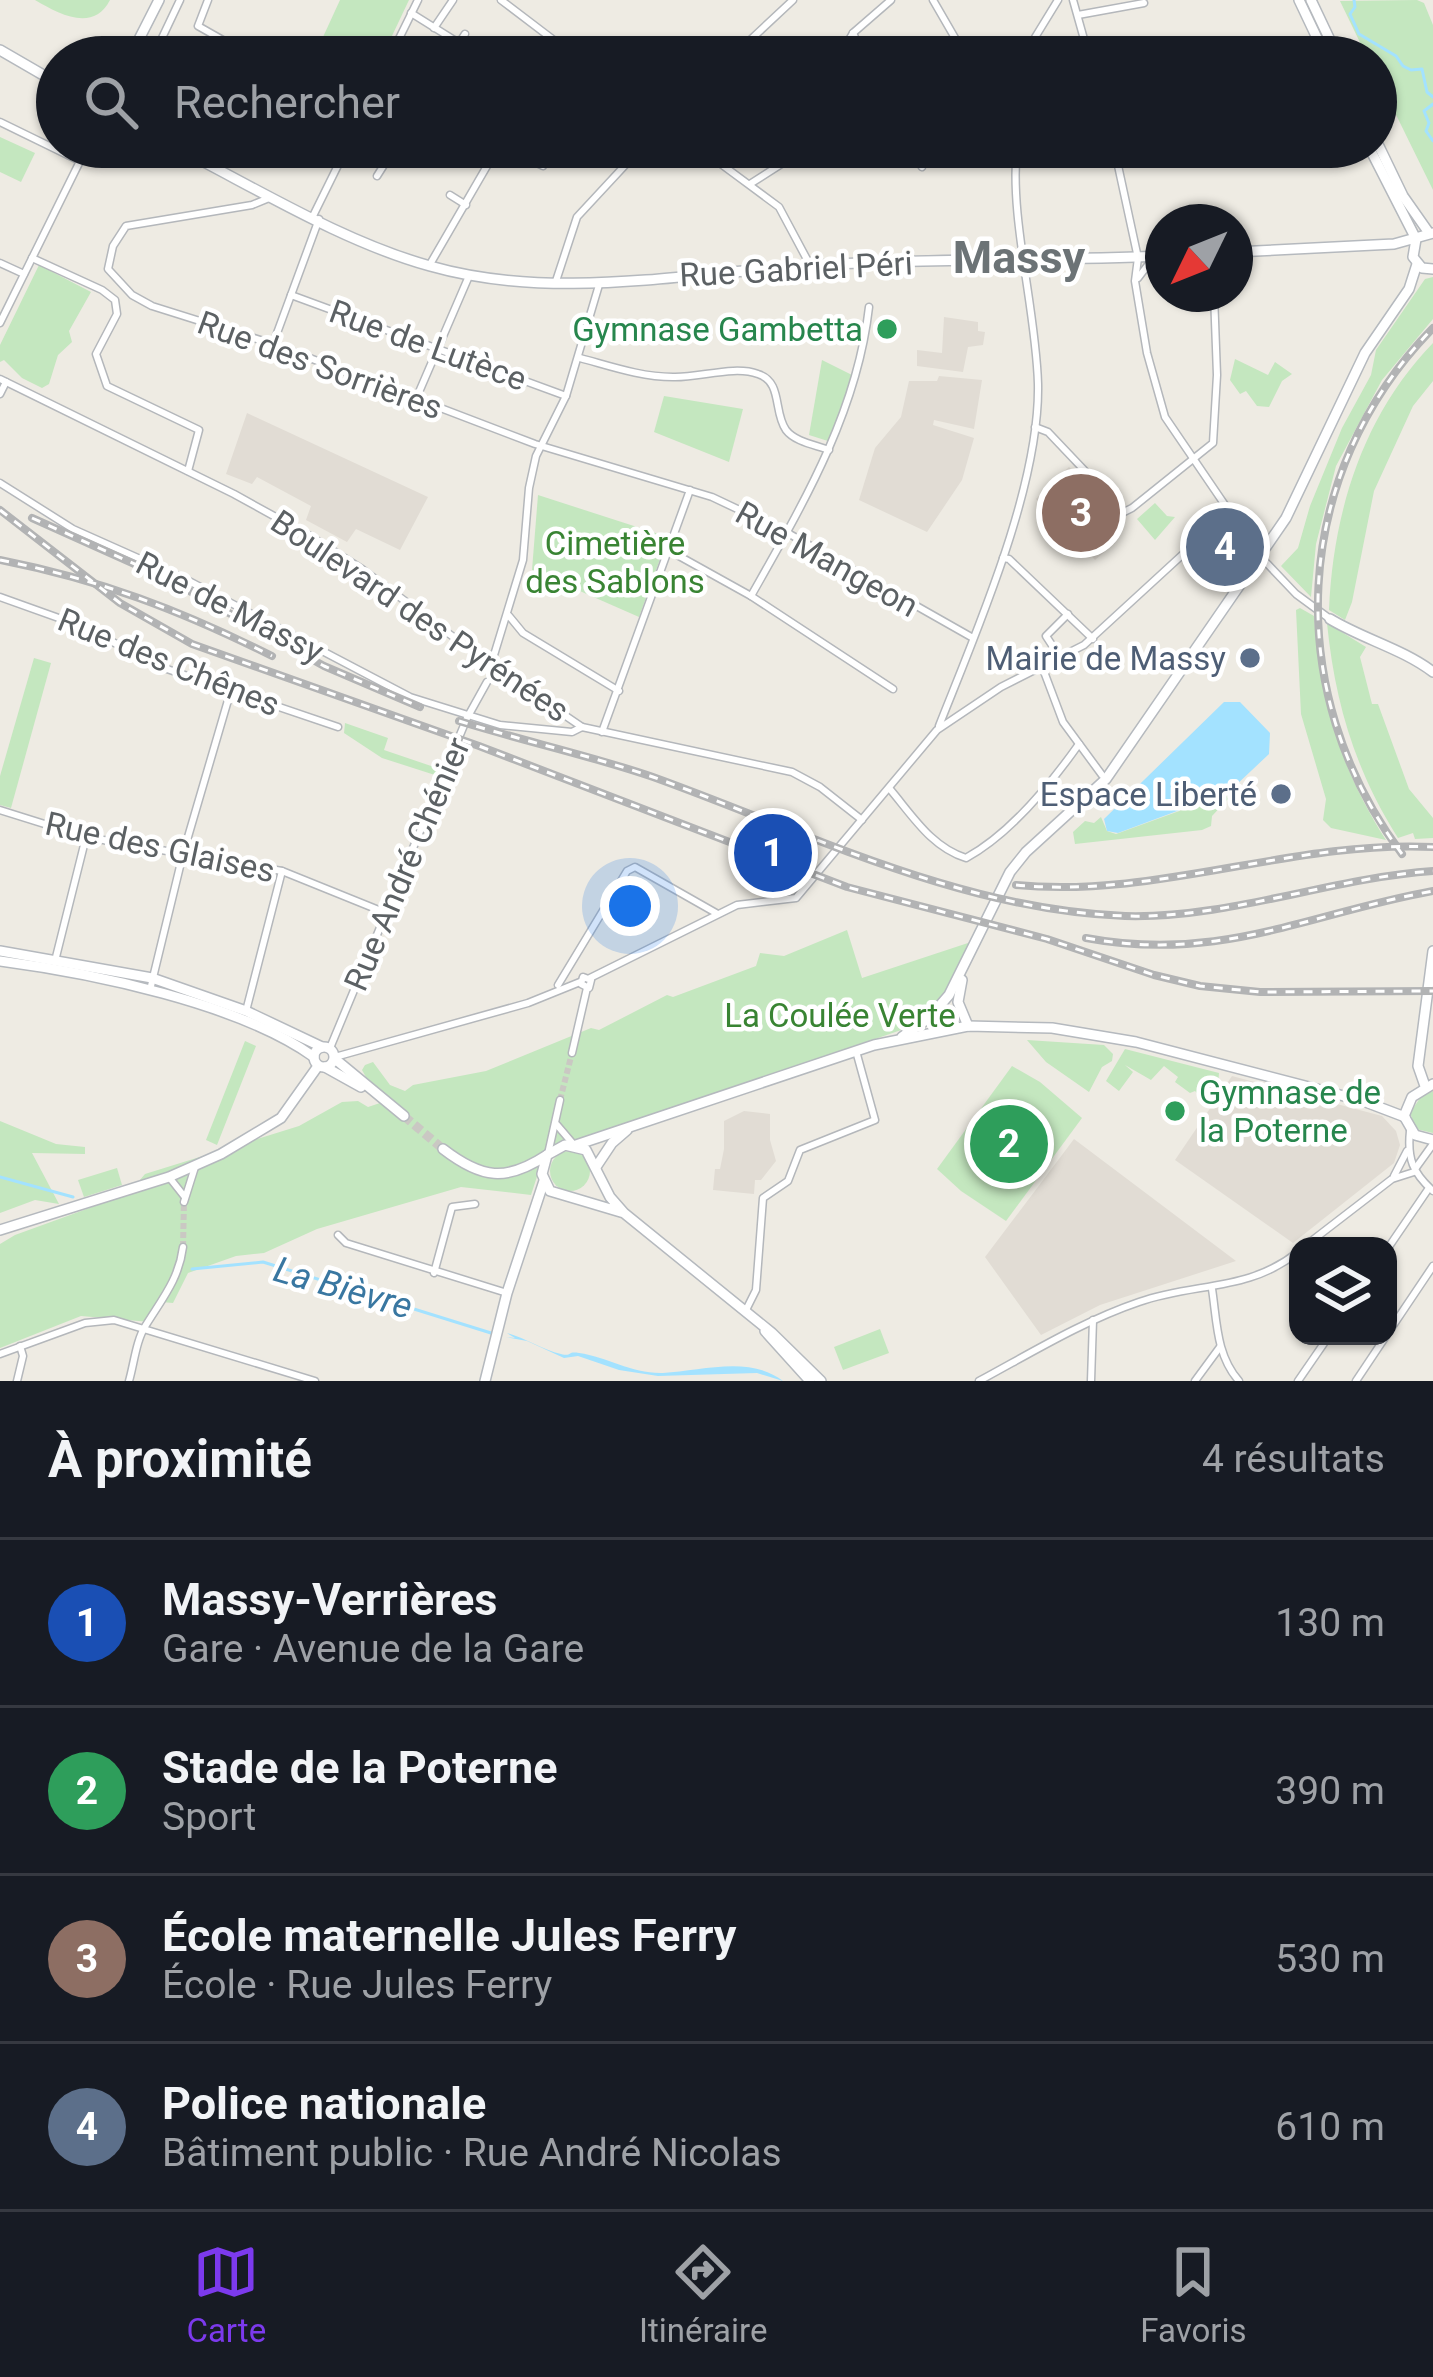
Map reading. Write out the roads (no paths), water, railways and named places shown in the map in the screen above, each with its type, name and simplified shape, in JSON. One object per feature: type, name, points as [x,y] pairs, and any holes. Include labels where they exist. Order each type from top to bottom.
[{"type":"main road","points":[[141,36],[159,0]]},
{"type":"main road","points":[[1299,0],[1316,36]]},
{"type":"main road","points":[[1311,0],[1328,36]]},
{"type":"main road","points":[[0,50],[36,71]]},
{"type":"main road","name":"Rue Gabriel Péri","points":[[217,168],[373,246],[429,266],[555,284],[810,265],[1145,257]]},
{"type":"main road","points":[[963,1026],[958,1002],[962,979],[1007,885],[1033,848],[1106,779],[1286,518],[1365,353],[1409,289],[1416,239],[1380,168]]},
{"type":"main road","points":[[1253,251],[1394,244],[1431,233],[1403,196],[1390,168]]},
{"type":"main road","points":[[1394,244],[1433,269]]},
{"type":"main road","points":[[1330,619],[1428,662],[1433,672]]},
{"type":"main road","points":[[902,1037],[930,1017],[949,995],[1001,886],[1033,848]]},
{"type":"main road","points":[[0,951],[246,1010],[330,1053],[404,1116]]},
{"type":"main road","points":[[1433,951],[1418,1066],[1429,1085],[1408,1103],[1405,1117],[1410,1130],[1433,1142]]},
{"type":"main road","points":[[0,962],[151,984],[245,1022],[376,1095]]},
{"type":"main road","points":[[517,1173],[565,1144],[575,1145],[902,1037],[963,1026],[1097,1034],[1363,1101],[1405,1117]]},
{"type":"main road","points":[[319,1063],[330,1053]]},
{"type":"main road","points":[[0,1230],[195,1167],[281,1118],[330,1053]]},
{"type":"main road","points":[[1363,1101],[1408,1103]]},
{"type":"main road","points":[[575,1198],[590,1190],[612,1143],[630,1127]]},
{"type":"main road","points":[[575,1145],[593,1157],[596,1171],[624,1213],[787,1346],[816,1381]]},
{"type":"main road","points":[[443,1149],[484,1172],[517,1173],[544,1181],[559,1196]]},
{"type":"main road","points":[[485,1381],[548,1155]]},
{"type":"main road","points":[[535,1208],[559,1196],[624,1213]]},
{"type":"main road","points":[[765,1331],[816,1381]]},
{"type":"street","points":[[163,36],[180,0]]},
{"type":"street","points":[[208,0],[198,26],[216,36]]},
{"type":"street","points":[[400,36],[418,0]]},
{"type":"street","points":[[434,28],[453,0]]},
{"type":"street","points":[[501,0],[547,36]]},
{"type":"street","points":[[754,36],[793,0]]},
{"type":"street","points":[[851,36],[891,0]]},
{"type":"street","points":[[933,0],[954,36]]},
{"type":"street","points":[[1035,36],[1058,0]]},
{"type":"street","points":[[1073,0],[1084,36]]},
{"type":"street","points":[[1078,15],[1144,3]]},
{"type":"street","points":[[411,13],[446,36]]},
{"type":"street","points":[[0,122],[36,140]]},
{"type":"street","points":[[0,323],[77,168]]},
{"type":"street","points":[[273,344],[316,217],[339,168]]},
{"type":"street","points":[[377,176],[382,168]]},
{"type":"street","points":[[429,266],[488,168]]},
{"type":"street","points":[[555,284],[577,217],[622,168]]},
{"type":"street","points":[[728,168],[784,213],[810,265]]},
{"type":"street","points":[[750,184],[775,168]]},
{"type":"street","points":[[330,1053],[528,1003],[556,989],[591,985],[590,978],[716,913],[746,902],[791,900],[806,889],[937,730],[1003,559],[1035,427],[1038,386],[1016,168]]},
{"type":"street","points":[[1119,168],[1138,257],[1136,281],[1160,406],[1259,555],[1296,594],[1330,619]]},
{"type":"street","name":"Rue des Sorrières","points":[[272,195],[252,205],[126,226],[113,246],[108,269],[132,295],[152,305],[273,344],[541,446]]},
{"type":"street","points":[[450,195],[466,205]]},
{"type":"street","points":[[32,259],[115,300],[117,314],[96,354],[106,386],[199,430],[188,471]]},
{"type":"street","points":[[0,263],[24,274]]},
{"type":"street","points":[[1136,281],[1145,271]]},
{"type":"street","points":[[416,399],[470,275]]},
{"type":"street","points":[[491,665],[523,560],[530,481],[580,358],[599,282]]},
{"type":"street","name":"Rue de Lutèce","points":[[291,295],[566,396]]},
{"type":"street","points":[[752,596],[829,451],[863,355],[869,307]]},
{"type":"street","points":[[1035,427],[1048,433],[1124,512],[1210,447],[1215,426],[1214,312]]},
{"type":"street","points":[[580,358],[670,377],[765,375],[775,387],[786,430],[829,451]]},
{"type":"street","points":[[0,394],[3,380]]},
{"type":"street","name":"Boulevard des Pyrénées","points":[[3,380],[269,512],[362,569],[582,727]]},
{"type":"street","name":"Rue Mangeon","points":[[541,446],[691,490],[786,532],[973,638]]},
{"type":"street","name":"Rue de Massy","points":[[0,483],[73,529],[185,579],[410,697],[468,716],[554,731],[582,727]]},
{"type":"street","points":[[602,732],[691,490]]},
{"type":"street","points":[[937,730],[1001,687],[1093,639],[1229,512]]},
{"type":"street","points":[[670,551],[752,596],[893,689]]},
{"type":"street","points":[[1003,559],[1009,559],[1093,639]]},
{"type":"street","name":"Rue des Chênes","points":[[0,597],[81,626],[164,668],[338,727]]},
{"type":"street","points":[[1061,659],[1046,636],[1068,614]]},
{"type":"street","points":[[509,616],[523,633],[619,691]]},
{"type":"street","points":[[1043,669],[1059,713],[1102,775]]},
{"type":"street","name":"Rue André Chénier","points":[[330,1053],[468,716],[487,682]]},
{"type":"street","points":[[151,984],[231,690]]},
{"type":"street","points":[[951,694],[955,704],[968,711]]},
{"type":"street","points":[[582,727],[792,772],[862,820]]},
{"type":"street","points":[[889,788],[928,836],[966,858],[988,843],[1048,784],[1078,744]]},
{"type":"street","name":"Rue des Glaises","points":[[0,810],[86,837],[282,871],[386,913]]},
{"type":"street","points":[[55,961],[86,837]]},
{"type":"street","points":[[556,989],[627,871],[635,867],[716,913]]},
{"type":"street","points":[[246,1010],[282,871]]},
{"type":"street","points":[[572,1053],[584,985]]},
{"type":"street","points":[[744,1313],[753,1299],[761,1201],[788,1181],[800,1150],[875,1120],[856,1051]]},
{"type":"street","points":[[548,1155],[560,1100]]},
{"type":"street","points":[[556,1124],[575,1145]]},
{"type":"street","points":[[1410,1130],[1408,1148],[1414,1172],[1431,1189]]},
{"type":"street","points":[[1317,1237],[1392,1179],[1414,1172],[1433,1142]]},
{"type":"street","points":[[1392,1179],[1408,1148]]},
{"type":"street","points":[[1422,1157],[1421,1170],[1431,1189]]},
{"type":"street","points":[[169,1177],[184,1199],[195,1167]]},
{"type":"street","points":[[1396,1237],[1431,1189]]},
{"type":"street","points":[[434,1273],[452,1207],[475,1204]]},
{"type":"street","points":[[338,1235],[346,1243],[434,1273],[507,1292]]},
{"type":"street","points":[[129,1381],[143,1328],[166,1296],[183,1247]]},
{"type":"street","points":[[982,1380],[1093,1320],[1148,1299],[1251,1279],[1289,1259]]},
{"type":"street","points":[[1397,1320],[1433,1265]]},
{"type":"street","points":[[1212,1287],[1220,1347],[1239,1381]]},
{"type":"street","points":[[0,1354],[96,1320],[143,1328],[315,1381]]},
{"type":"street","points":[[1091,1381],[1093,1320]]},
{"type":"street","points":[[1298,1381],[1323,1345]]},
{"type":"street","points":[[1357,1381],[1380,1345]]},
{"type":"street","points":[[16,1381],[23,1356],[20,1346]]},
{"type":"street","points":[[1195,1381],[1220,1347]]},
{"type":"water","points":[[1224,702],[1240,702],[1270,733],[1269,754],[1216,804],[1209,806],[1204,801],[1118,833],[1107,831],[1104,819]]},
{"type":"water","points":[[507,1333],[554,1352],[589,1355],[641,1371],[756,1368],[783,1381],[757,1373],[658,1376],[619,1370],[578,1356],[564,1358],[506,1337],[515,1338]]},
{"type":"waterway","points":[[1354,0],[1350,14],[1362,36]]},
{"type":"waterway","points":[[1397,57],[1411,70],[1422,69],[1427,92],[1433,97]]},
{"type":"waterway","points":[[1433,104],[1424,111],[1429,123],[1426,131],[1433,141]]},
{"type":"waterway","name":"La Bièvre","points":[[0,1177],[73,1197]]},
{"type":"waterway","name":"La Bièvre","points":[[192,1269],[263,1262],[491,1333]]},
{"type":"tunnel","points":[[560,1100],[572,1053]]},
{"type":"tunnel","points":[[404,1116],[443,1149]]},
{"type":"tunnel","points":[[183,1247],[184,1202]]},
{"type":"railway","points":[[1402,854],[1363,791],[1336,724],[1321,655],[1318,585],[1328,516],[1351,449],[1386,386],[1433,328]]},
{"type":"railway","points":[[0,510],[120,603],[192,644],[479,746],[847,887],[1047,939],[1200,986],[1260,992],[1433,991]]},
{"type":"railway","points":[[32,518],[168,579],[324,666],[420,707]]},
{"type":"railway","points":[[0,560],[139,598],[272,656]]},
{"type":"railway","points":[[459,721],[653,777],[943,884],[1064,911],[1125,916],[1203,911],[1433,871]]},
{"type":"railway","points":[[1016,885],[1121,884],[1328,852],[1433,847]]},
{"type":"railway","points":[[1086,938],[1134,944],[1221,940],[1433,891]]},
{"type":"place","name":"Gymnase Gambetta","points":[[887,329]]},
{"type":"place","name":"École maternelle Jules Ferry","points":[[1081,513]]},
{"type":"place","name":"Police nationale","points":[[1225,547]]},
{"type":"place","name":"Mairie de Massy","points":[[1250,658]]},
{"type":"place","name":"Espace Liberté","points":[[1281,794]]},
{"type":"place","name":"Massy-Verrières","points":[[773,853]]},
{"type":"place","name":"Gymnase de la Poterne","points":[[1175,1111]]},
{"type":"place","name":"Stade de la Poterne","points":[[1009,1144]]},
{"type":"district","name":"Massy","points":[[1019,257]]},
{"type":"park label","name":"Cimetière des Sablons","points":[[615,562]]},
{"type":"park label","name":"La Coulée Verte","points":[[840,1015]]}]
